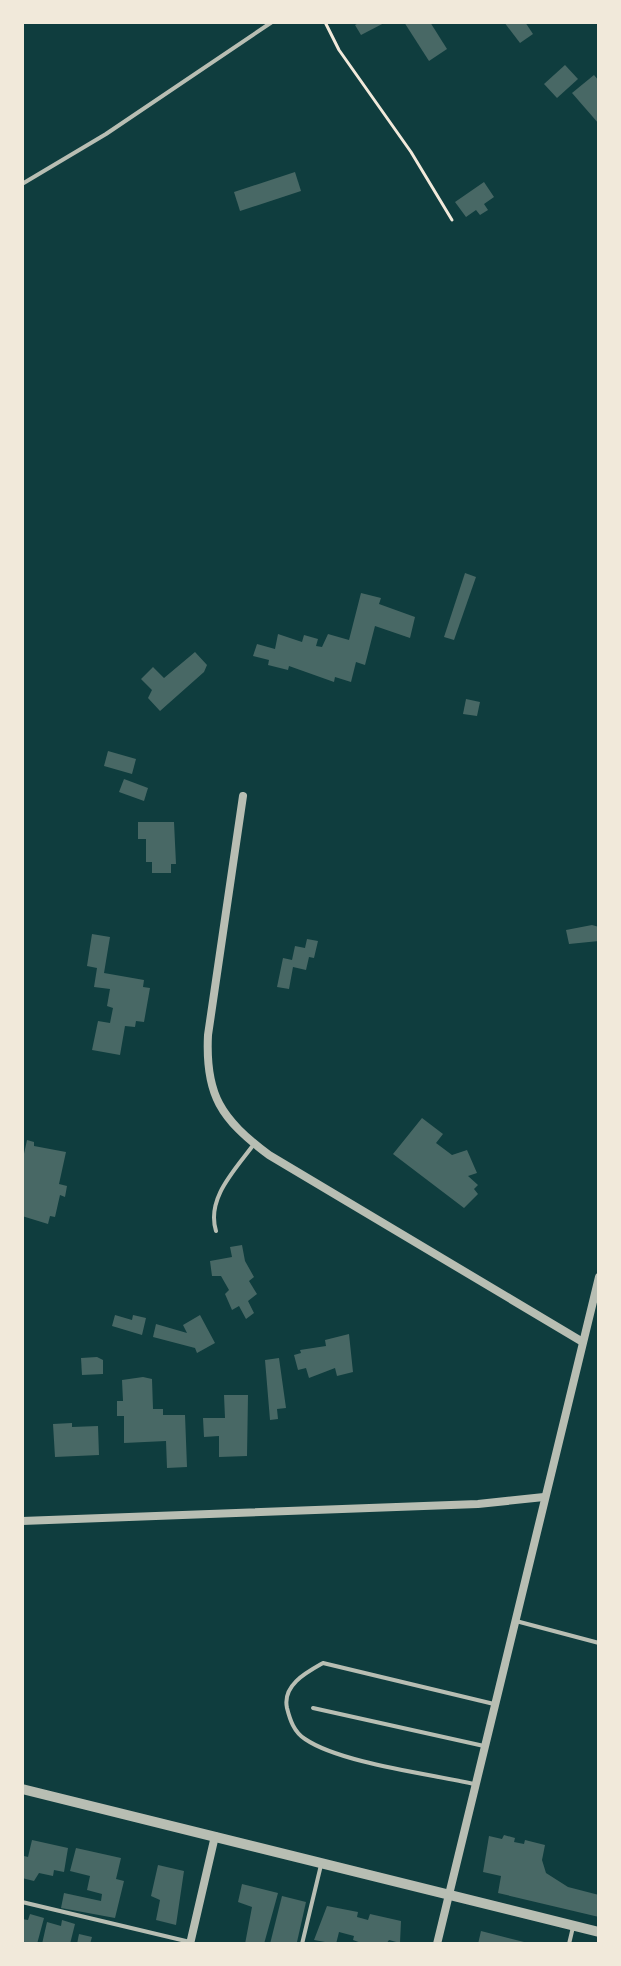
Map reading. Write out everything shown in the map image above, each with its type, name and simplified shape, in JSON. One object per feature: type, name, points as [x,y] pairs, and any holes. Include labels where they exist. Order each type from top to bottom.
[{"type":"street","points":[[243,796],[208,1035],[206,1071],[217,1103],[254,1144],[581,1341]]},
{"type":"street","points":[[437,1944],[599,1277]]},
{"type":"street","points":[[22,1521],[478,1504],[544,1497]]},
{"type":"street","points":[[22,1789],[599,1932]]},
{"type":"street","points":[[190,1943],[215,1836]]},
{"type":"lane","points":[[22,184],[106,134],[272,22]]},
{"type":"lane","points":[[216,1231],[211,1215],[222,1188],[254,1144]]},
{"type":"lane","points":[[514,1621],[599,1643]]},
{"type":"lane","points":[[478,1785],[342,1755],[304,1739],[291,1724],[286,1701],[297,1677],[323,1663],[496,1705]]},
{"type":"lane","points":[[313,1708],[486,1747]]},
{"type":"lane","points":[[302,1944],[322,1862]]},
{"type":"lane","points":[[22,1902],[190,1943]]},
{"type":"lane","points":[[569,1944],[573,1926]]},
{"type":"path","points":[[325,22],[339,50],[411,152],[452,220]]},
{"type":"building","points":[[360,22],[386,22],[361,35],[355,25]]},
{"type":"building","points":[[404,22],[430,22],[447,49],[429,61]]},
{"type":"building","points":[[504,22],[525,22],[533,34],[520,43]]},
{"type":"building","points":[[565,65],[578,79],[557,98],[544,84]]},
{"type":"building","points":[[594,75],[599,81],[599,124],[572,93]]},
{"type":"building","points":[[295,172],[301,191],[240,211],[234,192]]},
{"type":"building","points":[[484,182],[494,197],[484,204],[488,210],[480,215],[476,210],[466,217],[455,202]]},
{"type":"building","points":[[465,573],[476,577],[454,640],[444,637]]},
{"type":"building","points":[[361,593],[381,598],[379,604],[415,617],[410,638],[375,626],[365,665],[356,662],[351,682],[335,677],[334,682],[289,666],[288,670],[268,665],[269,660],[253,656],[257,644],[275,649],[278,634],[302,642],[304,635],[318,639],[316,646],[322,647],[328,634],[349,640]]},
{"type":"building","points":[[195,652],[207,665],[204,672],[160,711],[148,698],[152,690],[141,679],[153,667],[164,678]]},
{"type":"building","points":[[466,699],[480,702],[477,716],[463,714]]},
{"type":"building","points":[[108,751],[136,759],[132,774],[104,766]]},
{"type":"building","points":[[124,779],[148,788],[144,801],[119,792]]},
{"type":"building","points":[[138,822],[174,822],[176,864],[171,864],[171,873],[152,873],[152,862],[146,862],[146,839],[138,839]]},
{"type":"building","points":[[592,925],[599,927],[599,941],[569,944],[566,930]]},
{"type":"building","points":[[92,934],[110,937],[104,973],[144,980],[143,987],[150,988],[144,1022],[136,1021],[135,1027],[125,1026],[120,1055],[92,1050],[98,1021],[110,1023],[113,1008],[107,1006],[110,989],[94,987],[97,968],[87,966]]},
{"type":"building","points":[[307,939],[318,941],[314,958],[309,957],[306,970],[293,967],[289,989],[277,987],[283,958],[292,960],[295,946],[305,948]]},
{"type":"building","points":[[422,1118],[443,1134],[436,1143],[452,1155],[467,1150],[477,1173],[468,1176],[478,1185],[474,1189],[478,1194],[464,1208],[393,1154]]},
{"type":"building","points":[[27,1140],[34,1142],[34,1146],[66,1152],[59,1184],[67,1186],[65,1197],[60,1195],[55,1217],[50,1216],[48,1224],[22,1216],[22,1163]]},
{"type":"building","points":[[242,1245],[245,1261],[254,1277],[249,1281],[257,1294],[248,1301],[254,1313],[246,1319],[239,1306],[232,1310],[225,1294],[229,1290],[221,1276],[212,1276],[210,1261],[232,1257],[230,1247]]},
{"type":"building","points":[[115,1315],[132,1320],[133,1315],[146,1318],[142,1335],[112,1326]]},
{"type":"building","points":[[200,1315],[215,1343],[197,1353],[195,1348],[153,1337],[156,1324],[187,1333],[183,1325]]},
{"type":"building","points":[[349,1334],[353,1372],[337,1376],[335,1368],[309,1378],[306,1368],[298,1370],[294,1355],[301,1353],[300,1350],[326,1346],[325,1340]]},
{"type":"building","points":[[97,1357],[103,1360],[103,1374],[82,1375],[81,1358]]},
{"type":"building","points":[[279,1358],[286,1408],[277,1409],[278,1419],[270,1420],[265,1360]]},
{"type":"building","points":[[152,1379],[153,1409],[163,1409],[163,1415],[185,1415],[187,1467],[167,1468],[166,1441],[124,1443],[124,1416],[117,1416],[117,1401],[123,1401],[122,1380]]},
{"type":"building","points":[[224,1395],[248,1395],[247,1456],[219,1457],[219,1436],[204,1437],[203,1418],[225,1418]]},
{"type":"building","points":[[72,1423],[72,1427],[98,1426],[99,1455],[55,1457],[53,1424]]},
{"type":"building","points":[[504,1835],[515,1838],[514,1842],[524,1844],[525,1840],[545,1845],[542,1860],[546,1873],[568,1887],[599,1895],[599,1917],[498,1893],[501,1876],[483,1872],[489,1836],[502,1839]]},
{"type":"building","points":[[32,1840],[68,1848],[64,1872],[54,1870],[53,1876],[39,1873],[34,1881],[22,1878],[24,1856],[28,1857]]},
{"type":"building","points":[[76,1848],[121,1858],[116,1879],[124,1881],[115,1918],[61,1908],[64,1893],[101,1901],[102,1894],[87,1890],[90,1876],[70,1871]]},
{"type":"building","points":[[158,1865],[184,1871],[176,1925],[156,1920],[160,1900],[151,1896]]},
{"type":"building","points":[[242,1884],[278,1893],[264,1944],[245,1944],[252,1907],[238,1902]]},
{"type":"building","points":[[282,1896],[306,1902],[297,1942],[270,1944]]},
{"type":"building","points":[[327,1906],[358,1912],[357,1917],[368,1920],[370,1914],[401,1921],[400,1943],[389,1940],[386,1944],[364,1944],[353,1940],[354,1936],[339,1932],[336,1944],[314,1940]]},
{"type":"building","points":[[30,1914],[44,1918],[37,1944],[22,1944],[22,1919],[28,1920]]},
{"type":"building","points":[[62,1920],[75,1924],[70,1944],[42,1944],[47,1922],[61,1926]]},
{"type":"building","points":[[481,1931],[528,1943],[478,1944]]},
{"type":"building","points":[[79,1934],[92,1937],[90,1944],[77,1944]]}]
